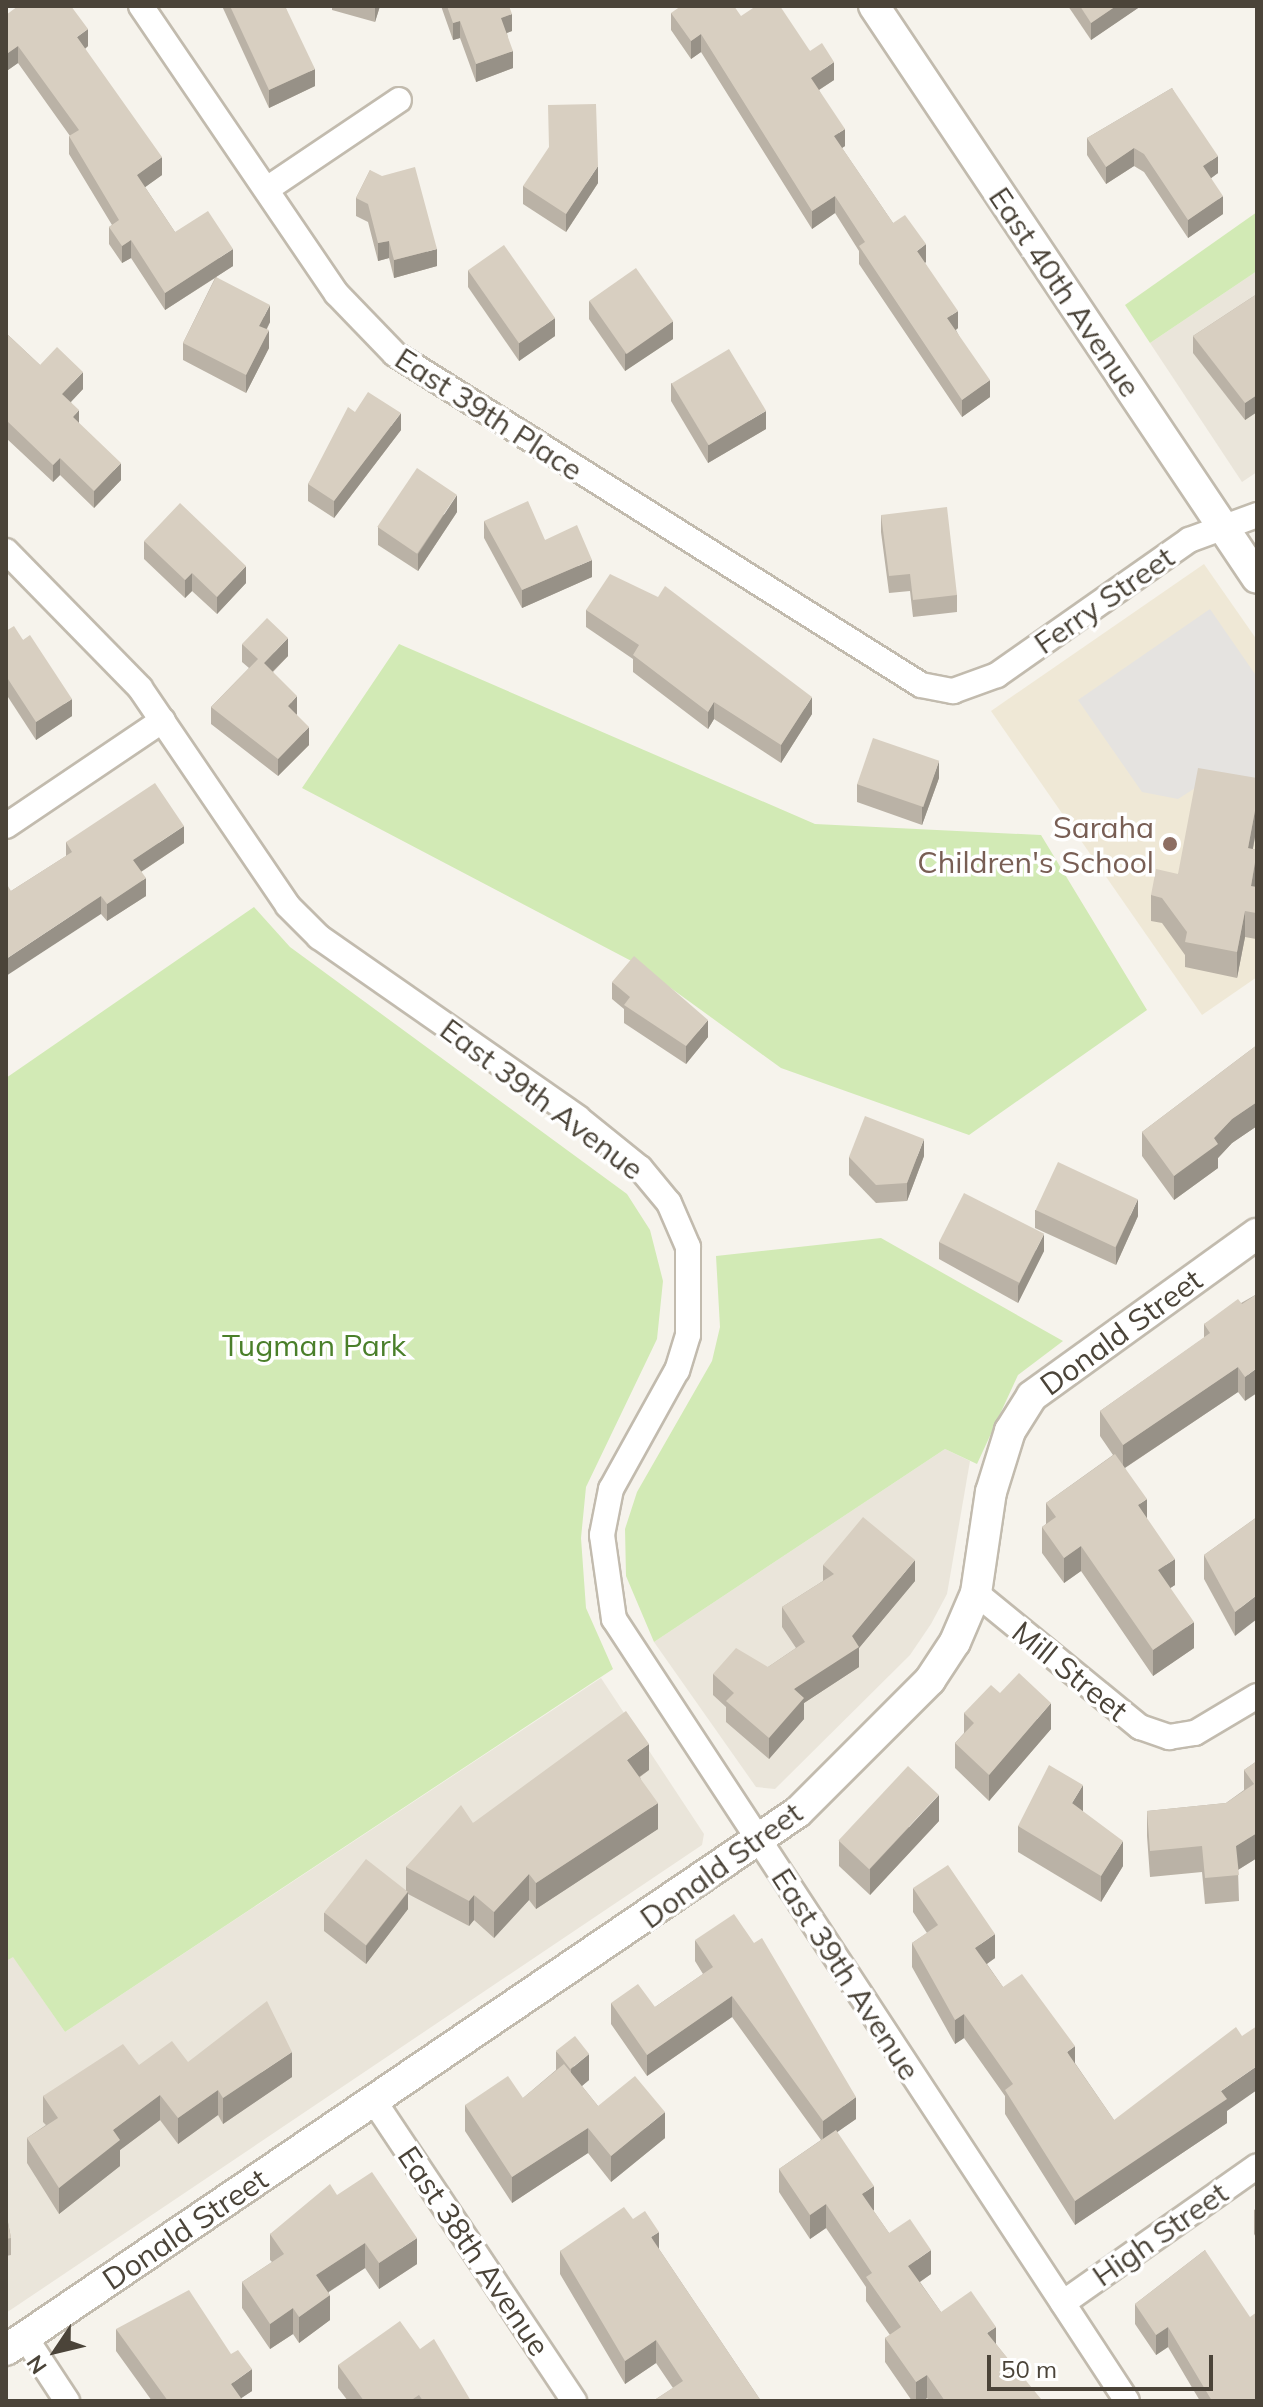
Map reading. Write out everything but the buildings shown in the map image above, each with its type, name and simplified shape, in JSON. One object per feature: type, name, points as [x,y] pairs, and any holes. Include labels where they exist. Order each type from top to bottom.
[{"type":"street","name":"East 39th Place","points":[[141,6],[337,294],[395,354],[891,671],[953,691]]},
{"type":"street","name":"East 40th Avenue","points":[[874,6],[1257,578]]},
{"type":"street","points":[[267,189],[399,100]]},
{"type":"street","name":"Ferry Street","points":[[953,691],[997,675],[1189,540],[1257,515]]},
{"type":"street","name":"East 39th Avenue","points":[[6,551],[97,641],[163,720],[288,906],[319,937],[578,1118],[669,1203],[688,1247],[688,1335],[611,1489],[602,1535],[604,1581],[632,1653],[1127,2401]]},
{"type":"street","points":[[6,826],[163,720]]},
{"type":"street","name":"Donald Street","points":[[15,2343],[760,1844],[930,1680],[976,1593],[991,1492],[1010,1431],[1032,1396],[1257,1234]]},
{"type":"street","name":"Mill Street","points":[[976,1593],[1140,1727],[1169,1737],[1195,1733],[1257,1696]]},
{"type":"street","name":"East 38th Avenue","points":[[374,2101],[574,2401]]},
{"type":"street","name":"High Street","points":[[1063,2303],[1257,2166]]},
{"type":"street","points":[[15,2343],[67,2401]]},
{"type":"shaded area","points":[[1257,271],[1257,472],[1242,482],[1150,343]]},
{"type":"shaded area","name":"Saraha Children's School","points":[[1204,564],[1257,640],[1257,977],[1202,1015],[991,711]]},
{"type":"shaded area","points":[[1210,609],[1257,677],[1257,789],[1203,783],[1178,799],[1142,792],[1078,700]]},
{"type":"shaded area","points":[[945,1449],[970,1461],[947,1594],[931,1624],[910,1655],[775,1789],[756,1787],[654,1642]]},
{"type":"shaded area","points":[[601,1678],[704,1834],[702,1845],[6,2313],[6,1961],[13,1956],[65,2032]]},
{"type":"green space","points":[[1257,212],[1257,271],[1150,343],[1125,305]]},
{"type":"green space","points":[[399,644],[815,824],[1041,835],[1147,1010],[969,1135],[781,1068],[639,965],[302,788]]},
{"type":"green space","name":"Tugman Park","points":[[254,907],[290,947],[627,1194],[650,1230],[663,1281],[657,1339],[586,1487],[581,1538],[586,1608],[613,1669],[65,2032],[13,1957],[6,1961],[6,1078]]},
{"type":"green space","points":[[881,1238],[1063,1341],[1018,1375],[977,1464],[945,1449],[654,1642],[626,1576],[625,1529],[637,1492],[712,1361],[720,1327],[716,1256]]},
{"type":"place","name":"Saraha Children's School","points":[[1170,844]]}]
